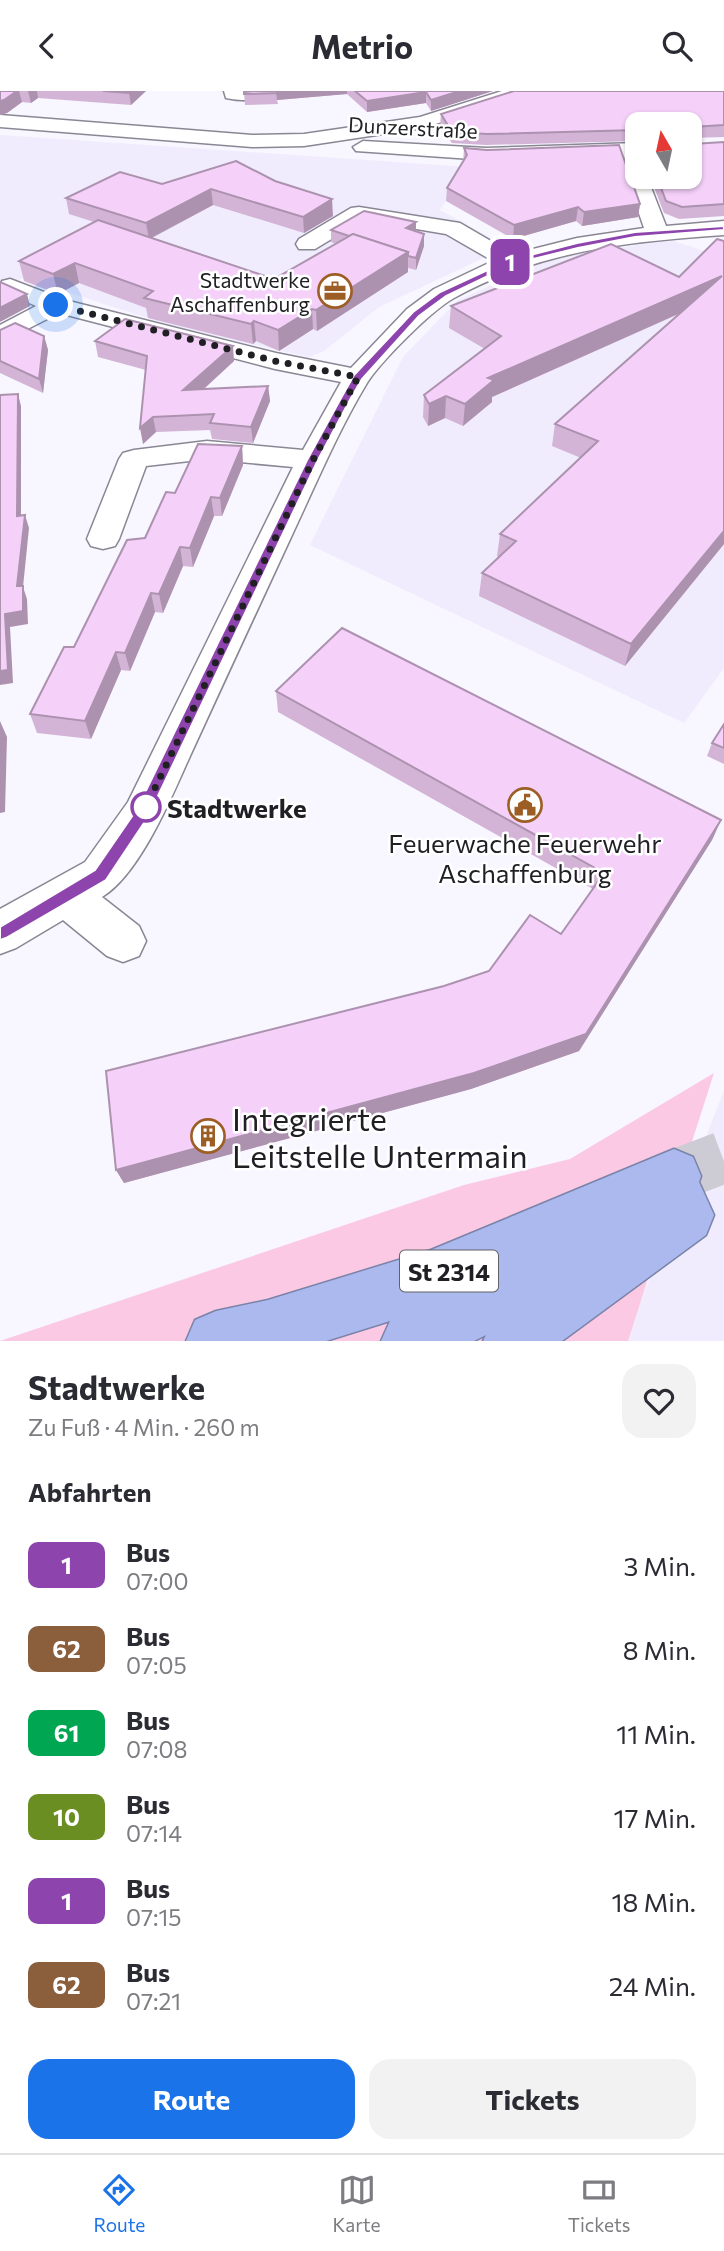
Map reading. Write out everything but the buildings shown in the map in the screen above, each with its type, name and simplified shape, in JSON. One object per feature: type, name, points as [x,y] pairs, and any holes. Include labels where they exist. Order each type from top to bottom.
[{"type":"highway","name":"St 2314","points":[[216,1341],[268,1330],[431,1279],[685,1191]]},
{"type":"highway","name":"St 2314","points":[[411,1341],[492,1301],[685,1191]]},
{"type":"highway","points":[[513,1341],[684,1217],[685,1191]]},
{"type":"street","points":[[233,91],[232,95],[270,93]]},
{"type":"street","points":[[0,121],[253,141],[313,139],[423,121],[520,91]]},
{"type":"street","name":"Dunzerstraße","points":[[313,139],[339,146],[486,154],[625,149]]},
{"type":"street","points":[[643,189],[653,223],[660,233]]},
{"type":"street","points":[[327,205],[452,228],[510,262]]},
{"type":"street","points":[[307,244],[359,213]]},
{"type":"street","points":[[0,933],[101,875],[143,813],[313,460],[358,377],[393,337],[443,294],[510,262],[577,245],[660,233],[717,235]]},
{"type":"street","points":[[10,286],[56,305],[275,361],[358,377]]},
{"type":"street","points":[[0,335],[56,305]]},
{"type":"street","points":[[103,540],[134,459],[207,450],[313,460]]},
{"type":"street","points":[[66,895],[123,941]]},
{"type":"shaded area","points":[[0,135],[468,167],[440,210],[507,247],[379,307],[324,351],[309,357],[175,327],[52,287],[28,275],[0,289]]},
{"type":"shaded area","points":[[670,240],[724,257],[724,668],[684,723],[310,545],[403,357],[458,300],[553,258]]},
{"type":"shaded area","points":[[714,1073],[628,1341],[0,1341],[464,1185],[570,1159]]},
{"type":"shaded area","points":[[724,1091],[724,1341],[628,1341],[635,1316]]},
{"type":"tunnel","points":[[674,1176],[724,1157]]},
{"type":"bus line","name":"1","points":[[0,933],[101,875],[143,813],[313,460],[346,398],[358,377],[416,314],[443,294],[510,262],[577,245],[635,235],[724,228]]},
{"type":"place","name":"Stadtwerke Aschaffenburg","points":[[335,291]]},
{"type":"place","name":"Feuerwache Feuerwehr Aschaffenburg","points":[[525,805]]},
{"type":"place","name":"Stadtwerke","points":[[146,807]]},
{"type":"place","name":"Integrierte Leitstelle Untermain","points":[[208,1136]]},
{"type":"route","points":[[56,305],[275,361],[358,377],[313,460],[143,813],[146,807]]}]
